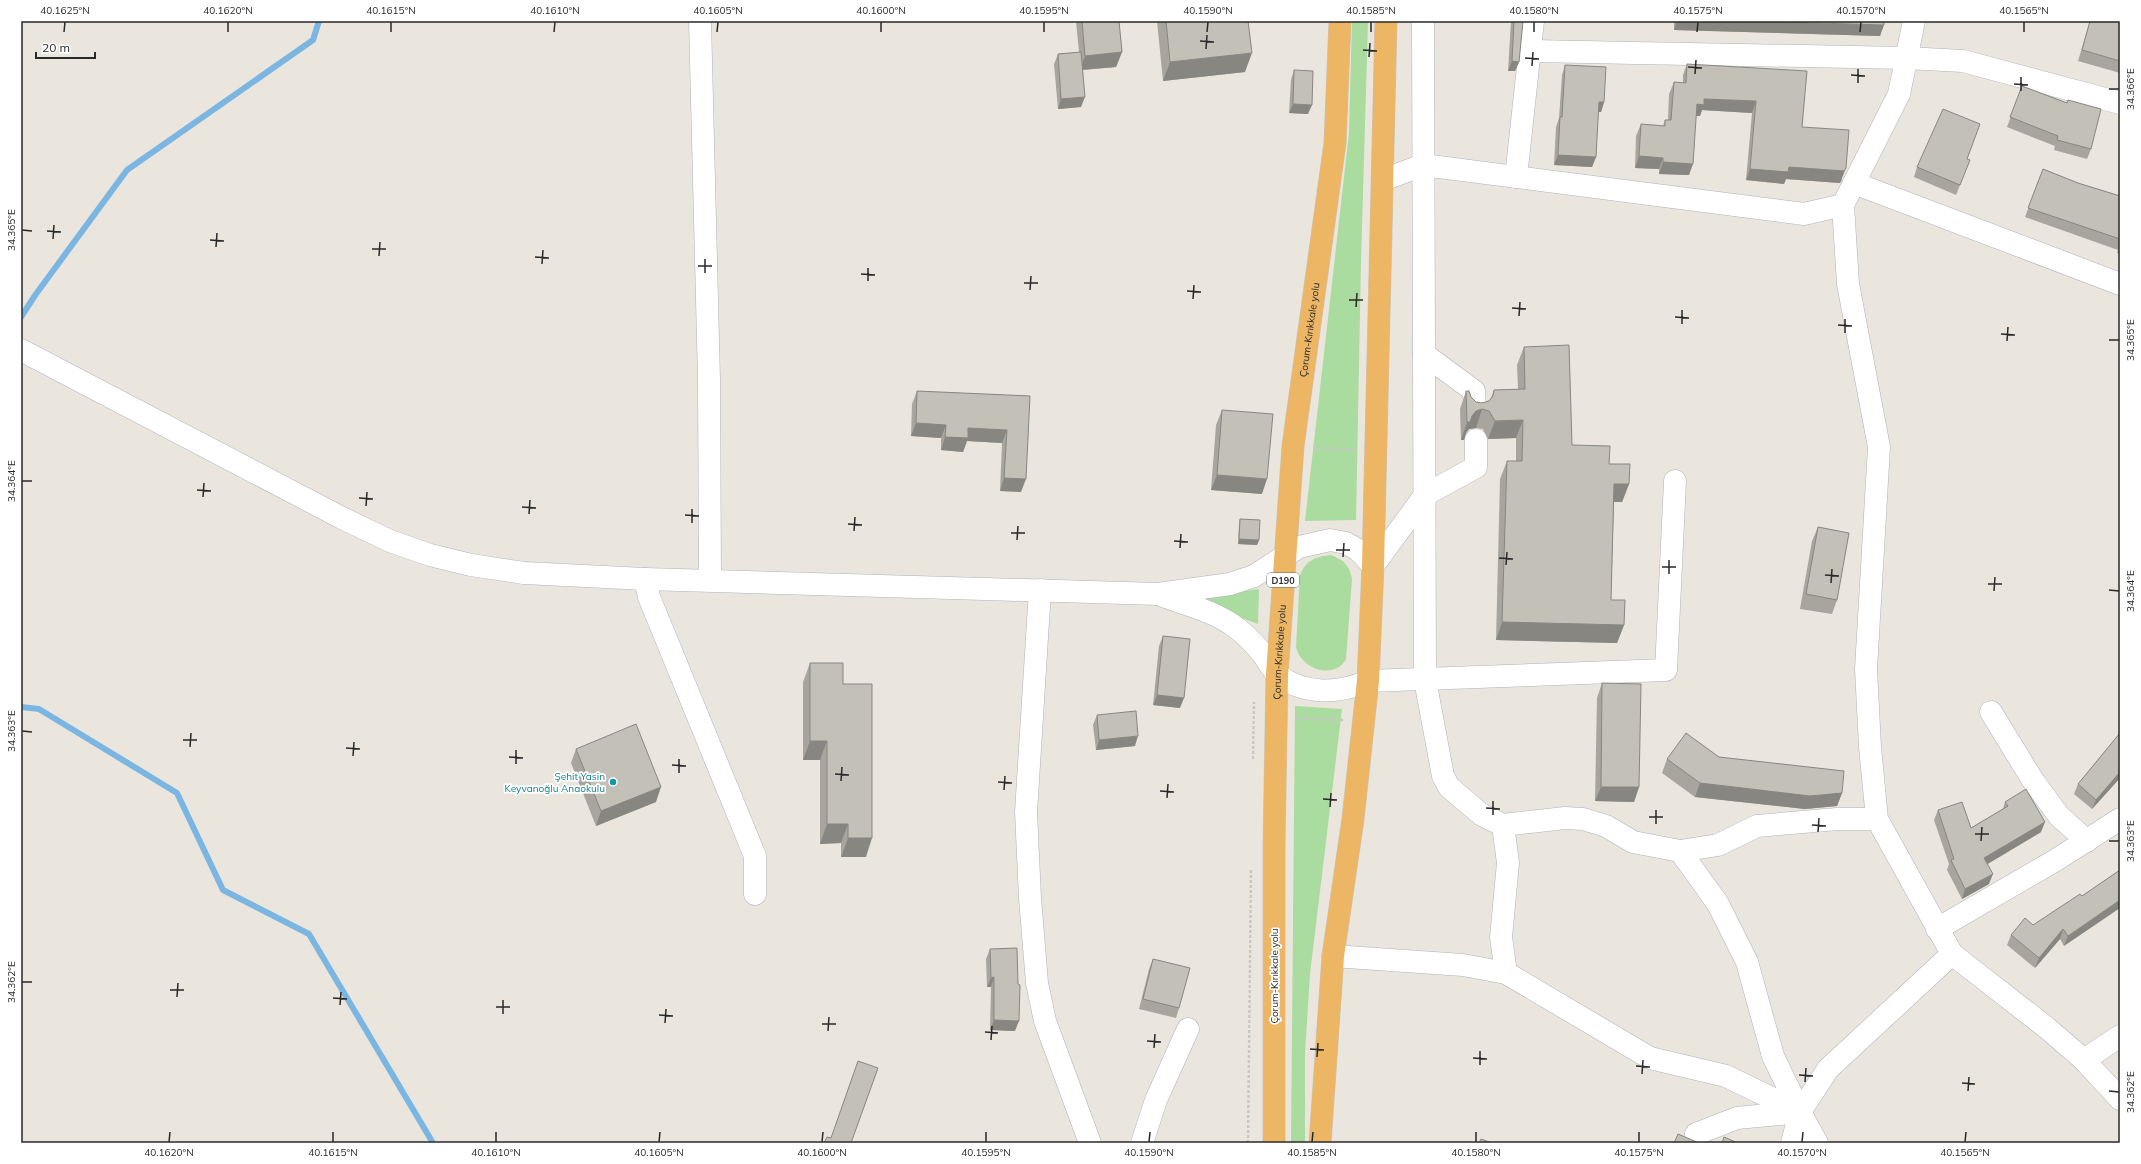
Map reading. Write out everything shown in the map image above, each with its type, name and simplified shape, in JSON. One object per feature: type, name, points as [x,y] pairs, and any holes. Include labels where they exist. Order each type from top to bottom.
[{"type":"highway","name":"Çorum-Kırıkkale yolu","points":[[1274,1143],[1274,855],[1277,674],[1293,446],[1332,165],[1340,21]]},
{"type":"highway","points":[[1320,1143],[1332,956],[1353,819],[1368,681],[1373,566],[1386,21]]},
{"type":"street","points":[[700,21],[709,379],[710,579]]},
{"type":"street","points":[[1423,21],[1425,680],[1442,776],[1450,787],[1482,815],[1503,825],[1565,818],[1583,819],[1606,826],[1633,842],[1680,851],[1718,845],[1757,826],[1837,819],[1877,819]]},
{"type":"street","points":[[1516,177],[1532,51],[1534,21]]},
{"type":"street","points":[[1914,21],[1899,94],[1843,205],[1848,284],[1879,446],[1866,669],[1870,747],[1877,819],[1952,954],[2047,1028],[2084,1060],[2120,1099]]},
{"type":"street","points":[[1532,51],[1906,58],[1963,61],[2120,103]]},
{"type":"street","points":[[1383,180],[1423,165],[1804,214],[1843,205]]},
{"type":"street","points":[[1854,183],[2120,284]]},
{"type":"street","points":[[21,350],[342,518],[390,541],[430,555],[471,565],[524,573],[645,579],[710,579],[1158,594],[1230,584],[1254,576],[1285,555],[1313,543],[1330,540],[1346,543],[1358,550],[1373,566],[1425,495],[1476,467],[1476,440]]},
{"type":"street","points":[[1424,354],[1474,391],[1474,408]]},
{"type":"street","points":[[1158,594],[1229,623],[1245,634],[1277,674],[1294,684],[1324,691],[1339,690],[1368,681],[1666,670],[1675,481]]},
{"type":"street","points":[[645,579],[649,598],[754,856],[755,894]]},
{"type":"street","points":[[1040,590],[1026,812],[1030,898],[1037,983],[1045,1021],[1090,1143]]},
{"type":"street","points":[[1991,712],[2032,779],[2054,810],[2087,841]]},
{"type":"street","points":[[1937,929],[2087,841],[2120,819]]},
{"type":"street","points":[[1503,825],[1508,863],[1501,937],[1506,973]]},
{"type":"street","points":[[1680,851],[1718,904],[1747,962],[1773,1056],[1817,1143]]},
{"type":"street","points":[[1792,1143],[1800,1112],[1828,1069],[1952,954]]},
{"type":"street","points":[[1332,956],[1463,965],[1506,973],[1650,1058],[1726,1076],[1800,1112]]},
{"type":"street","points":[[1142,1143],[1156,1100],[1188,1029]]},
{"type":"street","points":[[2084,1060],[2120,1036]]},
{"type":"street","points":[[1696,1134],[1737,1118],[1800,1112]]},
{"type":"path","points":[[1293,446],[1376,452]]},
{"type":"path","points":[[1253,763],[1254,700]]},
{"type":"path","points":[[1248,1143],[1251,866]]},
{"type":"green space","points":[[1352,21],[1368,21],[1361,261],[1356,520],[1305,521],[1349,133]]},
{"type":"green space","points":[[1331,555],[1345,564],[1352,579],[1346,659],[1341,665],[1334,669],[1319,670],[1304,662],[1296,647],[1300,575],[1305,566],[1312,560]]},
{"type":"green space","points":[[1259,589],[1258,624],[1188,598]]},
{"type":"green space","points":[[1295,706],[1342,709],[1310,974],[1305,1053],[1305,1143],[1291,1143]]},
{"type":"building","points":[[1082,21],[1119,21],[1122,52],[1085,56]]},
{"type":"building","points":[[1166,21],[1248,21],[1252,53],[1170,62]]},
{"type":"building","points":[[1514,21],[1523,21],[1519,62],[1512,61]]},
{"type":"building","points":[[1747,21],[1884,21],[1884,25]]},
{"type":"building","points":[[2090,21],[2120,21],[2120,61],[2082,50]]},
{"type":"building","points":[[1081,52],[1085,97],[1061,99],[1058,54]]},
{"type":"building","points":[[1687,64],[1807,71],[1802,127],[1849,130],[1846,168],[1844,171],[1789,167],[1788,172],[1750,169],[1756,101],[1704,99],[1704,105],[1697,104],[1693,164],[1663,162],[1663,158],[1639,156],[1641,124],[1665,126],[1665,120],[1671,120],[1674,82],[1686,83]]},
{"type":"building","points":[[1565,65],[1606,67],[1604,102],[1599,102],[1596,157],[1558,155]]},
{"type":"building","points":[[1294,70],[1313,71],[1312,105],[1293,104]]},
{"type":"building","points":[[2022,86],[2067,103],[2068,100],[2101,109],[2091,149],[2057,140],[2058,136],[2010,117]]},
{"type":"building","points":[[1943,109],[1980,124],[1967,159],[1970,160],[1960,185],[1917,167]]},
{"type":"building","points":[[2043,169],[2078,183],[2120,196],[2120,239],[2028,208]]},
{"type":"building","points":[[1569,345],[1572,445],[1610,446],[1609,464],[1630,464],[1629,484],[1614,484],[1611,600],[1625,600],[1624,625],[1502,622],[1507,461],[1522,461],[1523,420],[1495,421],[1489,411],[1482,409],[1476,411],[1470,422],[1467,422],[1466,391],[1469,391],[1471,397],[1476,402],[1482,403],[1489,401],[1493,396],[1494,390],[1525,389],[1524,347]]},
{"type":"building","points":[[917,391],[1030,396],[1026,479],[1004,478],[1007,430],[968,428],[968,438],[945,437],[946,425],[916,423]]},
{"type":"building","points":[[1222,410],[1273,414],[1267,479],[1217,475]]},
{"type":"building","points":[[1240,519],[1260,520],[1259,540],[1239,539]]},
{"type":"building","points":[[1818,527],[1849,533],[1837,600],[1806,594]]},
{"type":"building","points":[[1163,636],[1190,639],[1184,698],[1157,695]]},
{"type":"building","points":[[810,663],[843,663],[843,684],[872,684],[872,838],[848,838],[848,824],[827,824],[827,741],[810,741]]},
{"type":"building","points":[[1602,683],[1641,684],[1639,787],[1601,787]]},
{"type":"building","points":[[1136,711],[1138,736],[1099,740],[1097,715]]},
{"type":"building","name":"Şehit Yasin Keyvanoğlu Anaokulu","points":[[636,724],[661,787],[601,811],[576,749]]},
{"type":"building","points":[[1686,733],[1719,757],[1844,771],[1842,793],[1810,796],[1700,783],[1667,759]]},
{"type":"building","points":[[2120,733],[2120,772],[2096,800],[2078,784]]},
{"type":"building","points":[[2026,789],[2045,822],[1984,858],[1993,874],[1965,889],[1951,860],[1954,859],[1938,810],[1962,802],[1971,828],[2008,806],[2005,802]]},
{"type":"building","points":[[2120,870],[2120,900],[2068,936],[2063,929],[2039,958],[2011,935],[2025,918],[2033,925],[2080,894],[2082,896]]},
{"type":"building","points":[[1017,948],[1018,984],[1020,985],[1019,1021],[994,1020],[994,977],[991,978],[990,949]]},
{"type":"building","points":[[1153,959],[1190,968],[1179,1008],[1143,999]]},
{"type":"building","points":[[858,1061],[878,1068],[851,1143],[824,1143],[827,1137],[831,1138]]},
{"type":"building","points":[[1678,1134],[1699,1143],[1674,1143]]},
{"type":"building","points":[[1724,1137],[1738,1143],[1722,1143]]},
{"type":"building","points":[[1481,1139],[1492,1143],[1479,1143]]},
{"type":"waterway","points":[[21,317],[36,294],[127,170],[313,40],[319,21]]},
{"type":"waterway","points":[[21,707],[39,709],[177,793],[223,890],[309,934],[433,1143]]},
{"type":"place","name":"Şehit Yasin Keyvanoğlu Anaokulu","points":[[613,782]]}]
